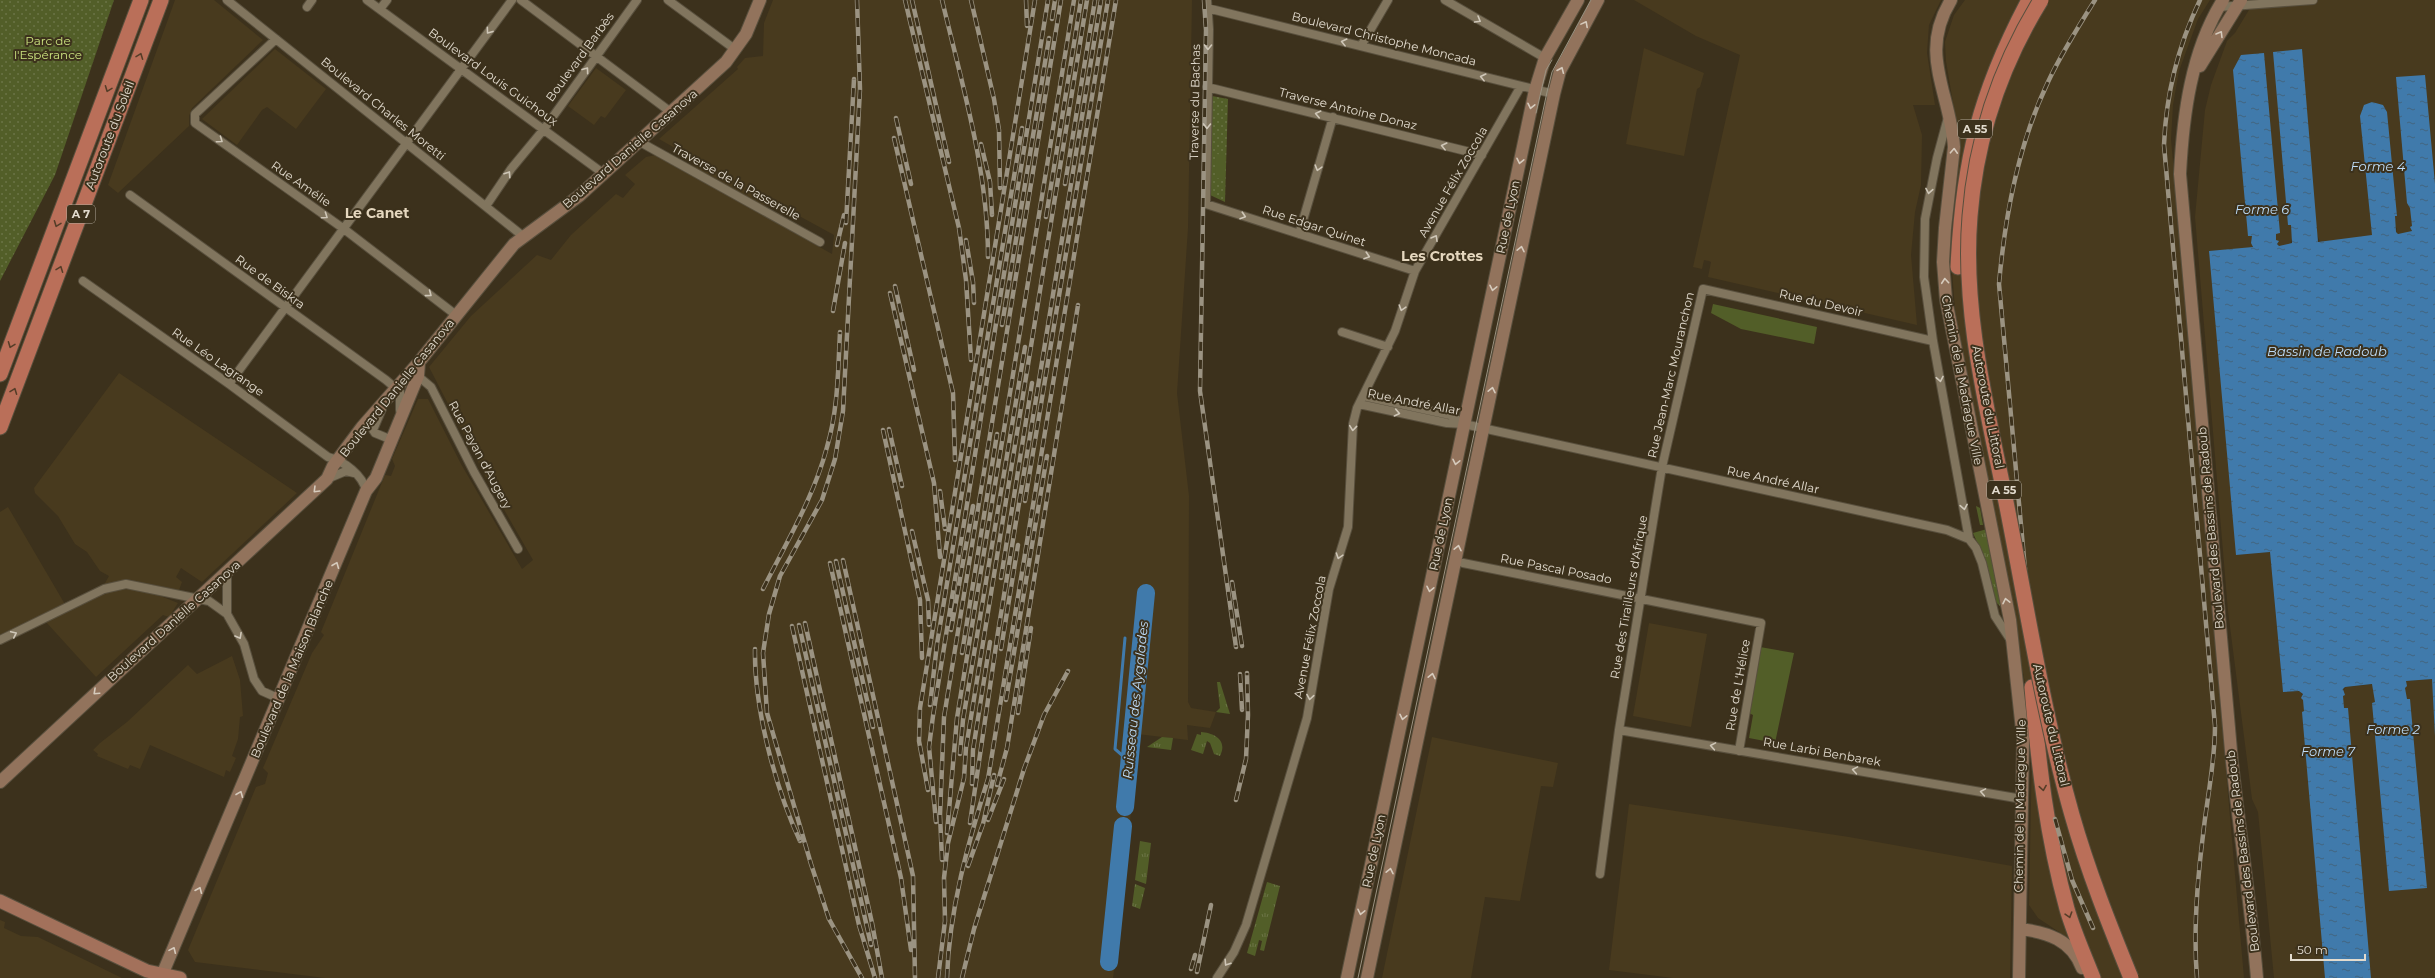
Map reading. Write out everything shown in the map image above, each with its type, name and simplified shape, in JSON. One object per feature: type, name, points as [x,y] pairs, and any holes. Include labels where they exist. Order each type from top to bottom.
[{"type":"highway","name":"Autoroute du Soleil","points":[[0,374],[141,0]]},
{"type":"highway","name":"Autoroute du Soleil","points":[[0,428],[161,0]]},
{"type":"highway","name":"Autoroute du Littoral","points":[[2029,0],[2003,49],[1979,114],[1970,152],[1961,209],[1958,267],[1960,310],[2032,687],[2063,817],[2092,909],[2120,978]]},
{"type":"highway","name":"Autoroute du Littoral","points":[[2041,0],[2022,32],[2005,70],[1986,125],[1979,154],[1970,214],[1968,248],[1971,314],[1983,387],[2053,740],[2072,815],[2090,870],[2131,978]]},
{"type":"highway","points":[[2032,687],[2036,735],[2054,853],[2079,945],[2093,978]]},
{"type":"main road","points":[[0,901],[147,971],[162,977],[180,978]]},
{"type":"street","name":"Boulevard Charles Moretti","points":[[227,0],[524,237]]},
{"type":"street","points":[[307,7],[312,0]]},
{"type":"street","name":"Boulevard Louis Guichoux","points":[[367,0],[604,174]]},
{"type":"street","points":[[380,9],[387,0]]},
{"type":"street","points":[[229,384],[512,0]]},
{"type":"street","points":[[520,0],[597,55],[672,113]]},
{"type":"street","name":"Boulevard Barbès","points":[[486,206],[511,169],[544,129],[637,0]]},
{"type":"street","points":[[668,0],[736,50]]},
{"type":"street","name":"Boulevard Danielle Casanova","points":[[0,782],[327,479],[339,459],[362,427],[419,362],[514,244],[579,196],[672,113],[726,62],[746,34],[760,0]]},
{"type":"street","points":[[1361,46],[1388,0]]},
{"type":"street","points":[[1445,0],[1545,58]]},
{"type":"street","name":"Rue de Lyon","points":[[1347,978],[1535,90],[1545,58],[1578,0]]},
{"type":"street","name":"Chemin de la Madrague Ville","points":[[1951,0],[1941,17],[1935,47],[1936,62],[1948,112],[1954,146],[1944,235],[1943,262],[1946,300],[2010,620],[2010,639],[2022,713],[2019,978]]},
{"type":"street","name":"Boulevard des Bassins de Radoub","points":[[2257,978],[2252,911],[2241,848],[2232,762],[2183,216],[2180,174],[2182,129],[2192,78],[2206,34],[2221,4],[2313,0]]},
{"type":"street","name":"Rue de Lyon","points":[[1367,978],[1554,94],[1560,71],[1596,1]]},
{"type":"street","name":"Boulevard des Bassins de Radoub","points":[[2192,78],[2239,3]]},
{"type":"street","name":"Boulevard Christophe Moncada","points":[[1207,4],[1361,46],[1554,94]]},
{"type":"street","name":"Traverse du Bachas","points":[[1206,204],[1207,4]]},
{"type":"street","name":"Rue Amélie","points":[[276,39],[195,114],[195,123],[344,229],[456,315]]},
{"type":"street","name":"Avenue Félix Zoccola","points":[[1217,978],[1234,952],[1246,925],[1307,718],[1328,589],[1348,527],[1353,424],[1359,404],[1395,331],[1415,271],[1521,86]]},
{"type":"street","name":"Traverse Antoine Donaz","points":[[1207,87],[1482,155]]},
{"type":"street","points":[[1948,112],[1947,127],[1930,188],[1925,219],[1924,277],[1933,341],[1969,539],[1982,562],[1995,616],[2010,639]]},
{"type":"street","points":[[1299,234],[1333,117]]},
{"type":"street","name":"Traverse de la Passerelle","points":[[640,142],[820,242]]},
{"type":"street","name":"Rue de Biskra","points":[[130,195],[396,388]]},
{"type":"street","name":"Rue Edgar Quinet","points":[[1206,204],[1415,271]]},
{"type":"street","name":"Rue Léo Lagrange","points":[[83,281],[229,384],[328,457],[339,459],[365,483],[366,492]]},
{"type":"street","name":"Rue du Devoir","points":[[1703,289],[1933,341]]},
{"type":"street","name":"Rue Jean-Marc Mouranchon","points":[[1662,467],[1703,289]]},
{"type":"street","points":[[1342,332],[1388,347]]},
{"type":"street","name":"Boulevard de la Maison Blanche","points":[[162,977],[366,492],[376,478],[392,440],[418,376],[419,362]]},
{"type":"street","name":"Rue Payan d'Augery","points":[[418,376],[431,387],[474,472],[518,549]]},
{"type":"street","points":[[396,388],[402,396],[397,427]]},
{"type":"street","name":"Rue André Allar","points":[[1363,396],[1450,415],[1464,424]]},
{"type":"street","points":[[388,398],[374,430],[375,433],[392,440]]},
{"type":"street","name":"Rue André Allar","points":[[1359,404],[1447,423],[1464,424],[1483,428],[1943,529],[1969,539]]},
{"type":"street","name":"Rue des Tirailleurs d'Afrique","points":[[1600,874],[1619,730],[1662,467]]},
{"type":"street","points":[[327,479],[346,471],[355,473]]},
{"type":"street","name":"Rue Pascal Posado","points":[[1463,563],[1761,623]]},
{"type":"street","points":[[227,572],[227,614]]},
{"type":"street","points":[[0,640],[28,628],[104,589],[126,584],[198,598],[214,603],[227,614],[244,644],[257,686],[262,691],[280,699]]},
{"type":"street","name":"Rue de L'Hélice","points":[[1739,750],[1761,623]]},
{"type":"street","name":"Rue Larbi Benbarek","points":[[1619,730],[2022,799]]},
{"type":"street","points":[[2020,930],[2043,933],[2068,945],[2078,959],[2086,978]]},
{"type":"shaded area","points":[[175,0],[214,0],[263,40],[192,108],[189,116],[189,126],[118,193],[108,185]]},
{"type":"shaded area","points":[[773,0],[1192,0],[1188,228],[1177,393],[1189,496],[1188,702],[1191,708],[1216,712],[1210,728],[1187,725],[1188,740],[1137,734],[1124,898],[1113,978],[325,978],[195,962],[188,950],[256,787],[265,784],[268,773],[263,768],[312,653],[324,635],[321,632],[385,475],[391,476],[395,466],[392,459],[418,399],[428,399],[461,464],[522,569],[533,560],[490,485],[429,367],[471,316],[537,255],[551,260],[571,235],[616,194],[623,198],[635,184],[625,175],[646,157],[656,155],[832,254],[834,235],[770,200],[766,207],[692,167],[696,160],[659,139],[738,69],[737,67],[745,58],[763,56],[764,23]]},
{"type":"shaded area","points":[[1634,0],[1941,0],[1929,25],[1927,53],[1935,105],[1913,105],[1922,135],[1921,185],[1915,212],[1911,255],[1917,325],[1708,277],[1711,262],[1709,261],[1704,260],[1702,269],[1693,267],[1740,55],[1696,36]]},
{"type":"shaded area","points":[[1965,0],[2210,0],[2198,19],[2179,71],[2173,105],[2171,139],[2244,978],[2096,978],[2086,950],[2038,918],[2029,905],[2032,751],[2030,709],[1956,323],[1951,256],[1960,144],[1946,61],[1945,42],[1954,15]]},
{"type":"shaded area","points":[[2255,0],[2435,0],[2435,225],[2412,229],[2410,233],[2398,234],[2396,232],[2397,228],[2372,225],[2372,235],[2369,237],[2320,242],[2316,232],[2292,238],[2290,245],[2279,246],[2276,241],[2253,244],[2252,248],[2209,251],[2237,555],[2270,552],[2283,692],[2301,691],[2303,699],[2343,694],[2345,687],[2428,679],[2432,679],[2435,686],[2435,978],[2274,978],[2258,812],[2252,799],[2228,611],[2195,217],[2205,110],[2211,85],[2227,41],[2235,33]]},
{"type":"shaded area","points":[[1644,48],[1704,73],[1700,87],[1697,89],[1684,156],[1626,144]]},
{"type":"shaded area","points":[[275,49],[326,89],[296,129],[267,107],[262,110],[237,145],[202,119]]},
{"type":"shaded area","points":[[596,68],[626,90],[605,118],[601,116],[594,125],[568,106]]},
{"type":"shaded area","points":[[119,373],[297,493],[202,582],[181,568],[176,577],[182,582],[179,590],[127,579],[104,585],[109,576],[100,571],[87,552],[75,544],[58,516],[35,493],[34,488]]},
{"type":"shaded area","points":[[8,507],[66,606],[0,637],[0,512]]},
{"type":"shaded area","points":[[130,589],[158,595],[178,603],[169,617],[163,615],[96,677],[46,622],[109,591]]},
{"type":"shaded area","points":[[1649,623],[1707,634],[1691,727],[1633,716]]},
{"type":"shaded area","points":[[232,656],[240,680],[243,716],[240,717],[238,739],[232,756],[236,758],[230,772],[226,770],[224,777],[150,745],[140,769],[130,765],[128,769],[97,756],[98,754],[93,750],[100,743],[127,722],[188,665],[197,674]]},
{"type":"shaded area","points":[[1432,737],[1558,763],[1553,787],[1541,786],[1520,901],[1485,897],[1471,978],[1382,978]]},
{"type":"shaded area","points":[[1629,804],[1849,837],[2012,866],[2010,978],[1673,978],[1609,970]]},
{"type":"shaded area","points":[[0,920],[5,922],[4,928],[21,936],[38,937],[122,978],[0,978]]},
{"type":"green space","name":"Parc de l'Espérance","points":[[0,0],[114,0],[55,175],[0,281]]},
{"type":"green space","points":[[1212,96],[1228,99],[1225,202],[1210,195]]},
{"type":"green space","points":[[1216,154],[1226,155],[1225,179],[1215,178]]},
{"type":"green space","points":[[1713,304],[1817,327],[1814,344],[1741,329],[1711,313]]},
{"type":"green space","points":[[1976,506],[1980,508],[1983,525],[1980,525]]},
{"type":"green space","points":[[1987,529],[2003,609],[1996,602],[1986,562],[1973,533]]},
{"type":"green space","points":[[1760,647],[1794,653],[1775,743],[1749,738],[1753,715],[1749,713]]},
{"type":"green space","points":[[1217,682],[1220,682],[1230,714],[1216,712],[1220,708]]},
{"type":"green space","points":[[1201,732],[1211,734],[1218,738],[1222,746],[1220,756],[1214,754],[1210,743],[1207,741],[1203,754],[1191,750],[1197,734],[1201,735]]},
{"type":"green space","points":[[1162,737],[1173,738],[1171,750],[1147,747]]},
{"type":"green space","points":[[1140,841],[1151,843],[1146,884],[1135,880]]},
{"type":"green space","points":[[1267,882],[1280,886],[1264,951],[1260,950],[1262,941],[1259,940],[1255,956],[1247,953]]},
{"type":"green space","points":[[1135,884],[1145,888],[1140,909],[1132,906]]},
{"type":"water","name":"Bassin de Radoub","points":[[2302,49],[2318,242],[2372,235],[2360,116],[2364,105],[2372,102],[2383,105],[2387,112],[2397,216],[2395,216],[2396,232],[2398,234],[2412,231],[2410,227],[2412,226],[2410,208],[2407,203],[2396,77],[2425,75],[2435,184],[2435,736],[2432,679],[2406,681],[2407,686],[2405,688],[2407,699],[2410,699],[2427,888],[2389,891],[2372,703],[2375,702],[2372,684],[2345,687],[2343,689],[2345,695],[2343,696],[2344,708],[2348,708],[2371,978],[2325,978],[2302,712],[2304,711],[2303,700],[2301,698],[2303,694],[2299,691],[2283,692],[2270,552],[2236,555],[2209,251],[2253,247],[2251,243],[2252,236],[2248,236],[2233,70],[2241,55],[2264,53],[2280,233],[2276,234],[2276,240],[2279,241],[2277,244],[2279,246],[2292,243],[2291,225],[2288,225],[2273,52]]},
{"type":"waterway","name":"Ruisseau des Aygalades","points":[[1125,807],[1146,593]]},
{"type":"waterway","points":[[1125,638],[1115,749],[1123,756],[1128,774]]},
{"type":"waterway","name":"Ruisseau des Aygalades","points":[[1109,962],[1123,826]]},
{"type":"tram line","points":[[1358,978],[1547,92],[1552,72],[1591,0]]},
{"type":"tram line","points":[[1536,113],[1546,70],[1552,60]]},
{"type":"railway","points":[[857,0],[860,89],[843,411],[835,459],[822,500],[780,576],[769,614],[763,653],[767,713],[811,864],[829,919],[862,978]]},
{"type":"railway","points":[[905,0],[959,228],[966,280],[971,360]]},
{"type":"railway","points":[[912,0],[949,162]]},
{"type":"railway","points":[[942,0],[979,160],[987,224],[988,257]]},
{"type":"railway","points":[[971,0],[994,99],[999,130],[1000,188]]},
{"type":"railway","points":[[1026,0],[1027,26]]},
{"type":"railway","points":[[928,790],[919,741],[920,708],[1035,0]]},
{"type":"railway","points":[[936,822],[929,747],[933,716],[1048,0]]},
{"type":"railway","points":[[1052,19],[1055,0]]},
{"type":"railway","points":[[942,860],[940,815],[944,717],[1061,0]]},
{"type":"railway","points":[[947,833],[957,718],[1074,0]]},
{"type":"railway","points":[[1046,217],[1081,0]]},
{"type":"railway","points":[[938,978],[945,921],[944,878],[948,843],[964,778],[966,748],[1087,0]]},
{"type":"railway","points":[[1065,184],[1095,0]]},
{"type":"railway","points":[[970,823],[998,632],[1101,0]]},
{"type":"railway","points":[[1025,501],[1108,0]]},
{"type":"railway","points":[[947,978],[951,927],[961,877],[973,828],[988,779],[1116,0]]},
{"type":"railway","points":[[1204,0],[1206,30],[1200,391],[1236,647]]},
{"type":"railway","points":[[2025,569],[1999,284],[2005,232],[2014,181],[2021,155],[2038,106],[2053,72],[2095,0]]},
{"type":"railway","points":[[2197,978],[2195,942],[2197,889],[2215,740],[2215,726],[2164,145],[2167,107],[2174,71],[2185,35],[2200,0]]},
{"type":"railway","points":[[1002,325],[1049,38]]},
{"type":"railway","points":[[846,223],[854,79]]},
{"type":"railway","points":[[896,118],[911,184]]},
{"type":"railway","points":[[930,705],[937,644],[1022,128]]},
{"type":"railway","points":[[894,138],[953,393],[955,460]]},
{"type":"railway","points":[[981,144],[990,182],[992,215]]},
{"type":"railway","points":[[837,245],[844,215]]},
{"type":"railway","points":[[966,240],[973,282],[974,303]]},
{"type":"railway","points":[[833,311],[845,243]]},
{"type":"railway","points":[[895,286],[914,370]]},
{"type":"railway","points":[[890,293],[934,483],[940,557]]},
{"type":"railway","points":[[997,785],[1007,748],[1078,305]]},
{"type":"railway","points":[[763,589],[799,520],[815,484],[831,433],[838,376],[840,332]]},
{"type":"railway","points":[[960,754],[963,720],[1025,347]]},
{"type":"railway","points":[[1001,578],[1032,383]]},
{"type":"railway","points":[[889,429],[902,486]]},
{"type":"railway","points":[[883,430],[920,600],[922,658]]},
{"type":"railway","points":[[962,653],[997,434]]},
{"type":"railway","points":[[1006,700],[1047,456]]},
{"type":"railway","points":[[940,491],[945,529]]},
{"type":"railway","points":[[951,630],[973,506]]},
{"type":"railway","points":[[912,531],[928,600],[929,625]]},
{"type":"railway","points":[[1001,649],[1018,545]]},
{"type":"railway","points":[[843,560],[913,876],[915,978]]},
{"type":"railway","points":[[836,561],[873,727]]},
{"type":"railway","points":[[830,563],[901,878],[911,950]]},
{"type":"railway","points":[[1232,582],[1242,646]]},
{"type":"railway","points":[[805,623],[872,923],[882,978]]},
{"type":"railway","points":[[799,625],[871,945]]},
{"type":"railway","points":[[792,626],[859,925],[875,978]]},
{"type":"railway","points":[[1018,713],[1031,628]]},
{"type":"railway","points":[[972,784],[973,750],[990,642]]},
{"type":"railway","points":[[755,649],[758,696],[768,747],[782,797],[800,841]]},
{"type":"railway","points":[[962,978],[974,929],[1024,769],[1044,715],[1068,671]]},
{"type":"railway","points":[[1236,800],[1246,759],[1248,715],[1247,673]]},
{"type":"railway","points":[[1240,674],[1242,710]]},
{"type":"railway","points":[[968,866],[983,824],[994,775]]},
{"type":"railway","points":[[988,820],[1004,779]]},
{"type":"railway","points":[[2055,819],[2072,880],[2093,928]]},
{"type":"railway","points":[[1197,972],[1211,905]]},
{"type":"railway","points":[[1191,969],[1195,955]]},
{"type":"district","name":"Le Canet","points":[[377,213]]},
{"type":"district","name":"Les Crottes","points":[[1442,256]]},
{"type":"water label","name":"Forme 4","points":[[2378,166]]},
{"type":"water label","name":"Forme 6","points":[[2262,209]]},
{"type":"water label","name":"Forme 2","points":[[2393,729]]},
{"type":"water label","name":"Forme 7","points":[[2328,751]]}]
